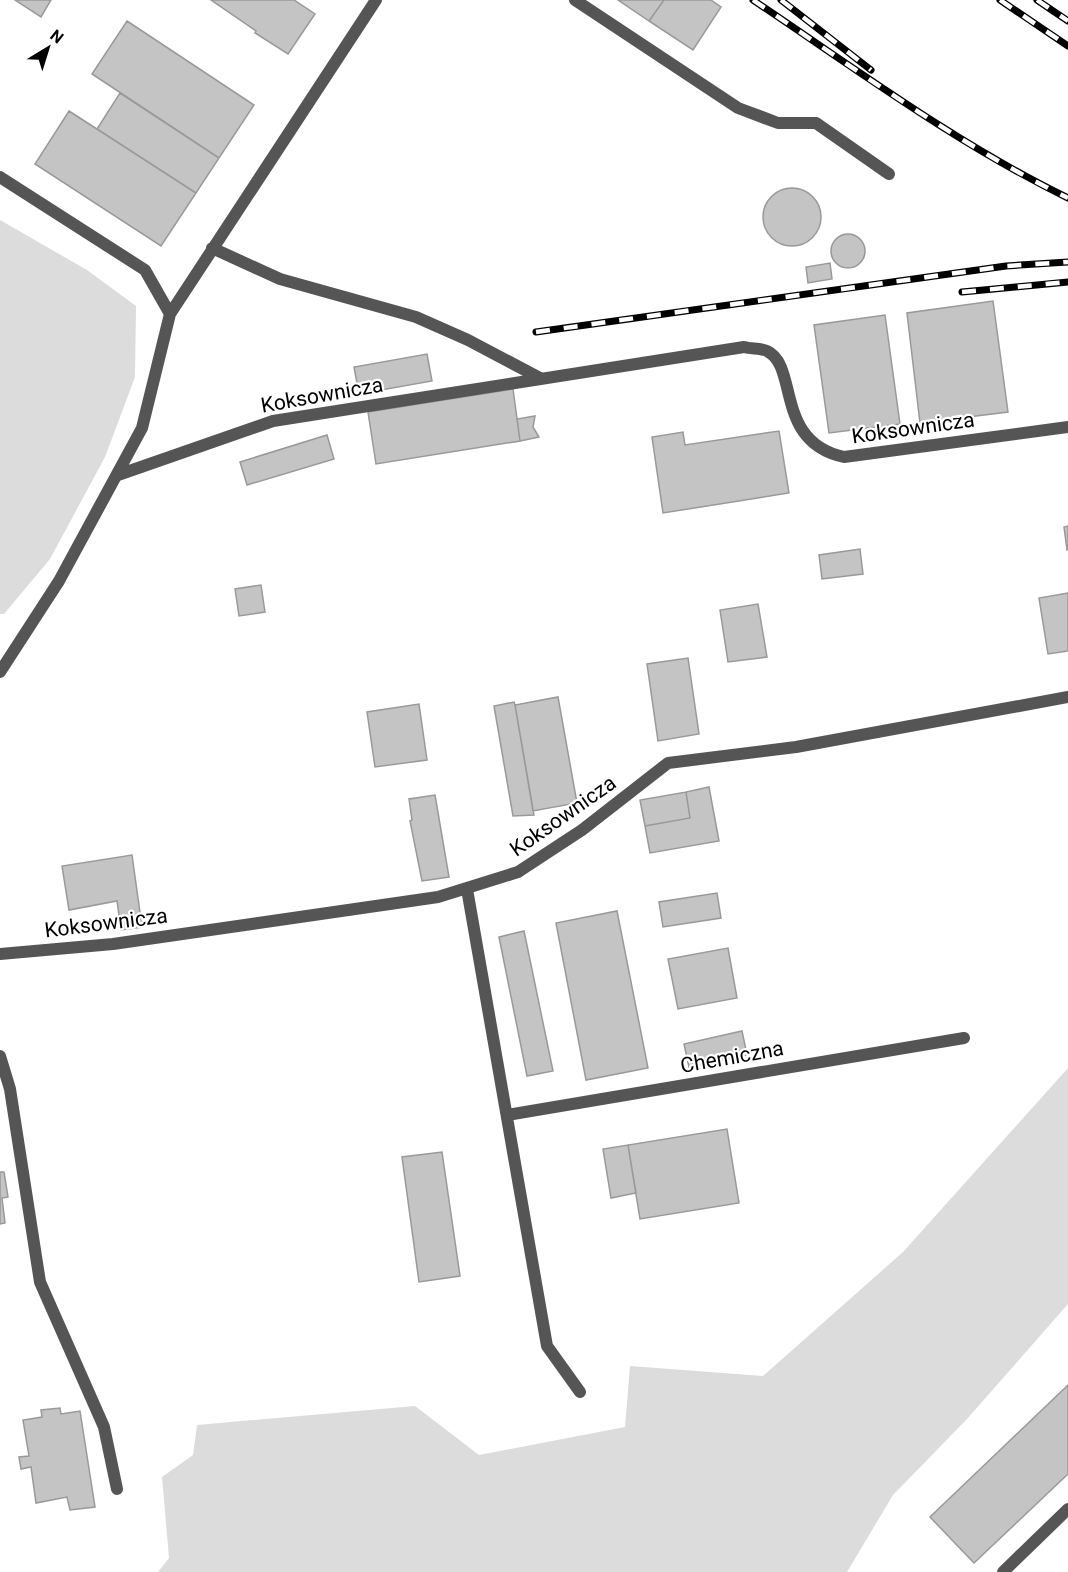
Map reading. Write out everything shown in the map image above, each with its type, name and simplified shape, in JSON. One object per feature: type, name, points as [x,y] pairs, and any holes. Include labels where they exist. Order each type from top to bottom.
[{"type":"lane","points":[[0,672],[4,658],[59,580],[142,428],[170,314],[376,0]]},
{"type":"lane","points":[[575,0],[738,108],[778,123],[816,123],[889,174]]},
{"type":"lane","points":[[0,177],[146,270],[170,314]]},
{"type":"lane","points":[[212,248],[280,279],[416,317],[468,340],[540,378]]},
{"type":"lane","name":"Koksownicza","points":[[118,475],[273,421],[744,348],[768,351],[782,365],[788,400],[804,433],[825,453],[844,457],[1068,427]]},
{"type":"lane","name":"Koksownicza","points":[[0,954],[113,944],[438,897],[518,872],[582,830],[668,763],[795,747],[1068,697]]},
{"type":"lane","points":[[467,889],[547,1346],[580,1392]]},
{"type":"lane","name":"Chemiczna","points":[[507,1115],[964,1038]]},
{"type":"lane","points":[[0,1056],[3,1073],[10,1089],[40,1282],[104,1427],[117,1489]]},
{"type":"lane","points":[[1003,1572],[1068,1509]]},
{"type":"shaded area","points":[[0,220],[87,270],[136,306],[135,377],[105,457],[50,559],[4,614],[0,614]]},
{"type":"shaded area","points":[[1068,1068],[1068,1304],[967,1419],[893,1495],[847,1572],[158,1572],[169,1558],[162,1477],[193,1455],[197,1425],[415,1406],[479,1455],[625,1427],[630,1366],[763,1376],[903,1252]]},
{"type":"building","points":[[15,0],[51,0],[41,17]]},
{"type":"building","points":[[211,0],[294,0],[315,14],[288,54]]},
{"type":"building","points":[[618,0],[664,0],[649,21]]},
{"type":"building","points":[[664,0],[711,0],[721,7],[693,50],[649,21]]},
{"type":"building","points":[[127,21],[254,105],[219,158],[92,74]]},
{"type":"building","points":[[120,93],[219,158],[196,193],[97,129]]},
{"type":"building","points":[[69,111],[196,193],[161,246],[35,164]]},
{"type":"building","points":[[786,188],[798,188],[813,196],[821,211],[821,223],[813,238],[798,246],[786,246],[771,238],[763,223],[763,211],[771,196]]},
{"type":"building","points":[[848,234],[860,239],[865,251],[860,263],[848,268],[836,263],[831,251],[836,239]]},
{"type":"building","points":[[830,263],[832,279],[808,283],[806,267]]},
{"type":"building","points":[[993,301],[1008,412],[920,423],[907,313]]},
{"type":"building","points":[[885,315],[900,424],[829,433],[814,325]]},
{"type":"building","points":[[427,354],[432,381],[359,394],[354,367]]},
{"type":"building","points":[[513,389],[520,441],[376,464],[368,412]]},
{"type":"building","points":[[535,416],[533,427],[539,437],[520,441],[517,419]]},
{"type":"building","points":[[779,431],[789,493],[663,513],[652,437],[683,432],[685,445]]},
{"type":"building","points":[[327,435],[334,459],[247,485],[240,462]]},
{"type":"building","points":[[1068,526],[1068,550],[1067,550],[1064,527]]},
{"type":"building","points":[[860,549],[863,574],[822,579],[819,555]]},
{"type":"building","points":[[261,585],[265,612],[239,616],[235,589]]},
{"type":"building","points":[[1068,593],[1068,651],[1048,654],[1039,598]]},
{"type":"building","points":[[758,604],[767,657],[728,662],[720,610]]},
{"type":"building","points":[[688,658],[699,734],[658,741],[647,664]]},
{"type":"building","points":[[558,697],[577,803],[533,811],[515,705]]},
{"type":"building","points":[[514,702],[534,815],[513,816],[494,706]]},
{"type":"building","points":[[419,704],[427,760],[375,767],[367,712]]},
{"type":"building","points":[[709,787],[719,841],[650,853],[645,826],[690,818],[686,792]]},
{"type":"building","points":[[686,792],[690,818],[645,826],[640,800]]},
{"type":"building","points":[[435,795],[449,877],[422,881],[410,821],[412,820],[409,799]]},
{"type":"building","points":[[132,855],[142,927],[121,930],[117,901],[69,910],[62,866]]},
{"type":"building","points":[[717,893],[721,918],[663,927],[659,902]]},
{"type":"building","points":[[617,911],[648,1068],[586,1080],[556,923]]},
{"type":"building","points":[[524,931],[553,1071],[527,1076],[499,937]]},
{"type":"building","points":[[728,948],[737,998],[678,1009],[668,959]]},
{"type":"building","points":[[742,1031],[747,1055],[689,1067],[684,1044]]},
{"type":"building","points":[[727,1129],[739,1203],[640,1219],[628,1145]]},
{"type":"building","points":[[628,1145],[636,1193],[611,1198],[603,1149]]},
{"type":"building","points":[[442,1152],[460,1276],[419,1282],[402,1157]]},
{"type":"building","points":[[0,1172],[4,1172],[8,1197],[2,1198],[5,1223],[0,1224]]},
{"type":"building","points":[[1068,1385],[1068,1474],[974,1563],[930,1517]]},
{"type":"building","points":[[60,1408],[61,1414],[80,1411],[95,1507],[70,1510],[67,1497],[36,1503],[31,1467],[21,1469],[19,1457],[29,1456],[23,1420],[42,1417],[41,1410]]},
{"type":"railway","points":[[753,0],[947,130],[986,154],[1068,198]]},
{"type":"railway","points":[[781,0],[871,70]]},
{"type":"railway","points":[[1000,0],[1068,46]]},
{"type":"railway","points":[[1037,0],[1068,21]]},
{"type":"railway","points":[[536,332],[1006,266],[1068,262]]},
{"type":"railway","points":[[962,292],[1068,282]]}]
